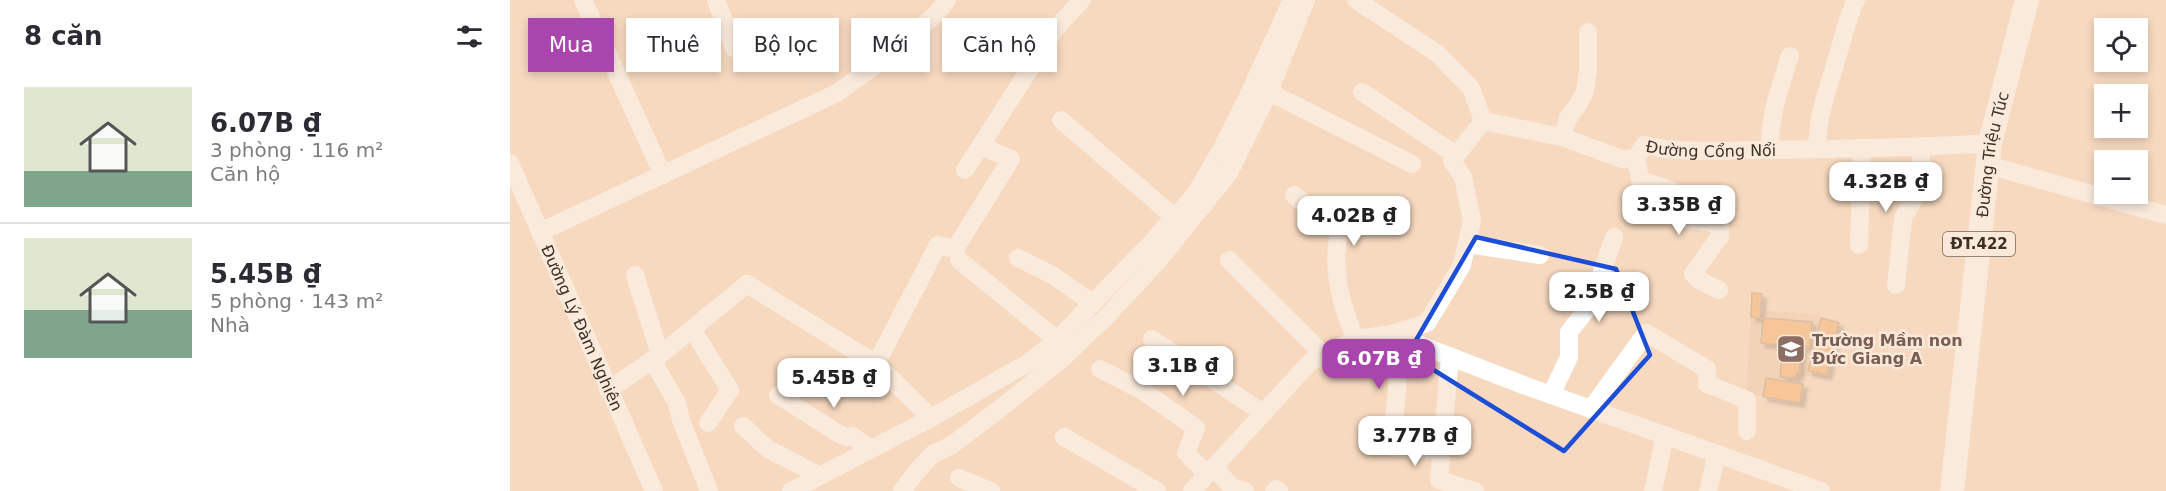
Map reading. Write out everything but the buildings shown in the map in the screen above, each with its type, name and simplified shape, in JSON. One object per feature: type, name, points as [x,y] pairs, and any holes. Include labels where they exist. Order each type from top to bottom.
[{"type":"main road","name":"Đường Triệu Túc","points":[[1952,491],[1989,154],[2027,0]]},
{"type":"street","points":[[583,0],[663,175]]},
{"type":"street","points":[[716,0],[733,45]]},
{"type":"street","points":[[540,232],[837,93],[884,59],[936,14],[947,0]]},
{"type":"street","points":[[965,170],[1056,28],[1082,0]]},
{"type":"street","points":[[791,491],[931,418],[1028,363],[1057,340],[1154,241],[1196,191],[1230,135],[1292,0]]},
{"type":"street","points":[[902,491],[933,454],[952,445],[1064,357],[1108,315],[1158,261],[1229,173],[1269,92],[1306,0]]},
{"type":"street","points":[[1192,491],[1311,361],[1356,339],[1395,335],[1427,323],[1462,265],[1472,220],[1463,177],[1452,161],[1483,121],[1471,88],[1438,54],[1356,0]]},
{"type":"street","points":[[1817,149],[1822,101],[1847,19],[1856,0]]},
{"type":"street","points":[[1562,137],[1568,118],[1585,91],[1588,71],[1588,32]]},
{"type":"street","points":[[1770,150],[1771,118],[1790,56]]},
{"type":"street","points":[[1269,92],[1412,164]]},
{"type":"street","points":[[1362,92],[1456,155]]},
{"type":"street","points":[[1061,120],[1173,216]]},
{"type":"street","name":"Đường Cổng Nổi","points":[[1483,121],[1562,137],[1622,159],[1636,158],[1644,145],[1657,148],[1770,150],[1921,147],[1989,154],[2166,215]]},
{"type":"street","points":[[876,364],[938,246],[955,249],[1011,159],[981,146]]},
{"type":"street","points":[[1896,285],[1903,218],[1921,186],[1921,147]]},
{"type":"street","points":[[1860,245],[1862,148]]},
{"type":"street","points":[[1636,158],[1640,179],[1647,183],[1664,186],[1671,191],[1673,215],[1677,218],[1713,223],[1720,228],[1720,236],[1694,274],[1699,280],[1719,290]]},
{"type":"street","name":"Đường Lý Đàm Nghiên","points":[[510,164],[654,491]]},
{"type":"street","points":[[1294,195],[1339,233],[1335,250],[1336,274],[1345,315],[1356,339]]},
{"type":"street","points":[[1551,394],[1569,357],[1569,332],[1591,304],[1614,237]]},
{"type":"street","points":[[1467,244],[1540,255]]},
{"type":"street","points":[[1018,258],[1054,276],[1092,303]]},
{"type":"street","points":[[959,260],[1057,340]]},
{"type":"street","points":[[1229,260],[1325,356]]},
{"type":"street","points":[[635,275],[656,357],[677,404],[709,491]]},
{"type":"street","points":[[608,390],[656,357],[747,284],[876,364],[931,418]]},
{"type":"street","points":[[692,329],[730,390],[708,423]]},
{"type":"street","points":[[1591,409],[1646,333],[1707,369],[1707,384],[1747,399],[1747,431]]},
{"type":"street","points":[[1395,335],[1591,409],[1821,491]]},
{"type":"street","points":[[1395,335],[1397,391],[1392,447],[1442,451]]},
{"type":"street","points":[[1152,339],[1263,413]]},
{"type":"street","points":[[1450,356],[1438,485],[1474,491]]},
{"type":"street","points":[[1100,369],[1143,392],[1196,428],[1186,453],[1232,487],[1245,491]]},
{"type":"street","points":[[778,395],[839,434],[852,436],[871,449]]},
{"type":"street","points":[[742,426],[768,450],[820,476]]},
{"type":"street","points":[[1653,491],[1665,435]]},
{"type":"street","points":[[1064,437],[1157,491]]},
{"type":"street","points":[[1708,491],[1718,454]]},
{"type":"street","points":[[958,478],[991,491]]},
{"type":"street","points":[[1274,491],[1276,489],[1279,491]]},
{"type":"highlighted area","points":[[1476,237],[1616,269],[1650,355],[1564,451],[1408,354]]},
{"type":"shaded area","name":"Trường Mầm non Đức Giang A","points":[[1760,310],[1808,314],[1839,320],[1825,380],[1805,375],[1800,403],[1746,393],[1751,317],[1760,318]]},
{"type":"place","name":"Trường Mầm non Đức Giang A","points":[[1791,349]]}]
